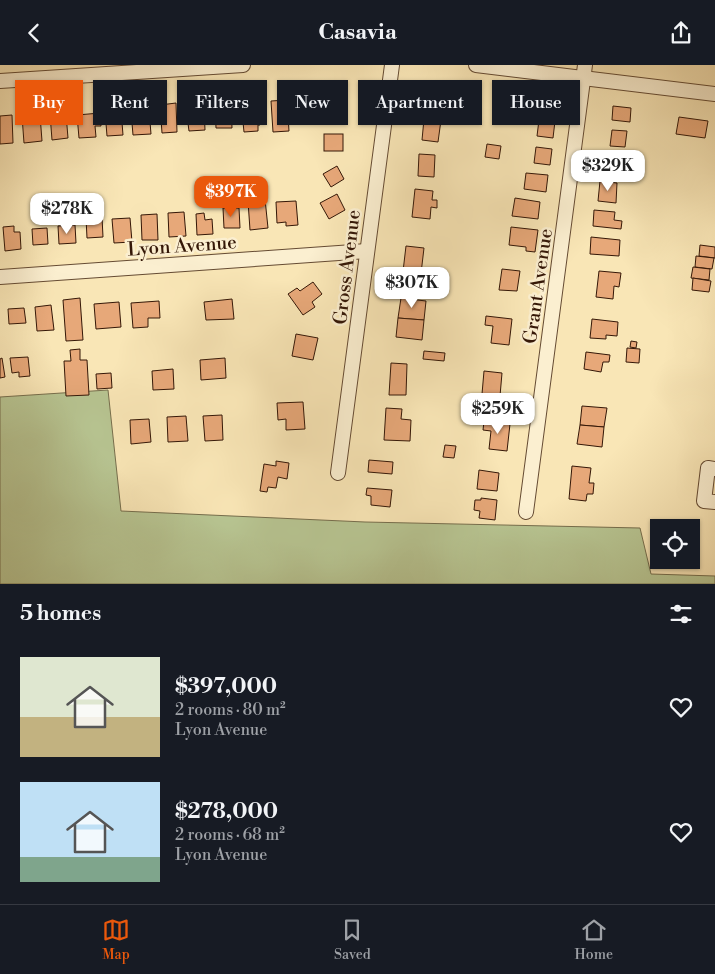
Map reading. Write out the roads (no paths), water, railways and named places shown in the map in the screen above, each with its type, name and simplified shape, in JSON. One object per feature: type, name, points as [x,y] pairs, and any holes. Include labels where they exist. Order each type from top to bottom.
[{"type":"street","points":[[0,81],[243,65]]},
{"type":"street","name":"Gross Avenue","points":[[338,473],[392,65]]},
{"type":"street","points":[[476,65],[584,71],[715,94]]},
{"type":"street","name":"Grant Avenue","points":[[526,512],[584,71]]},
{"type":"street","name":"Lyon Avenue","points":[[0,277],[367,251]]},
{"type":"street","points":[[715,469],[708,468],[704,501],[715,502]]}]
